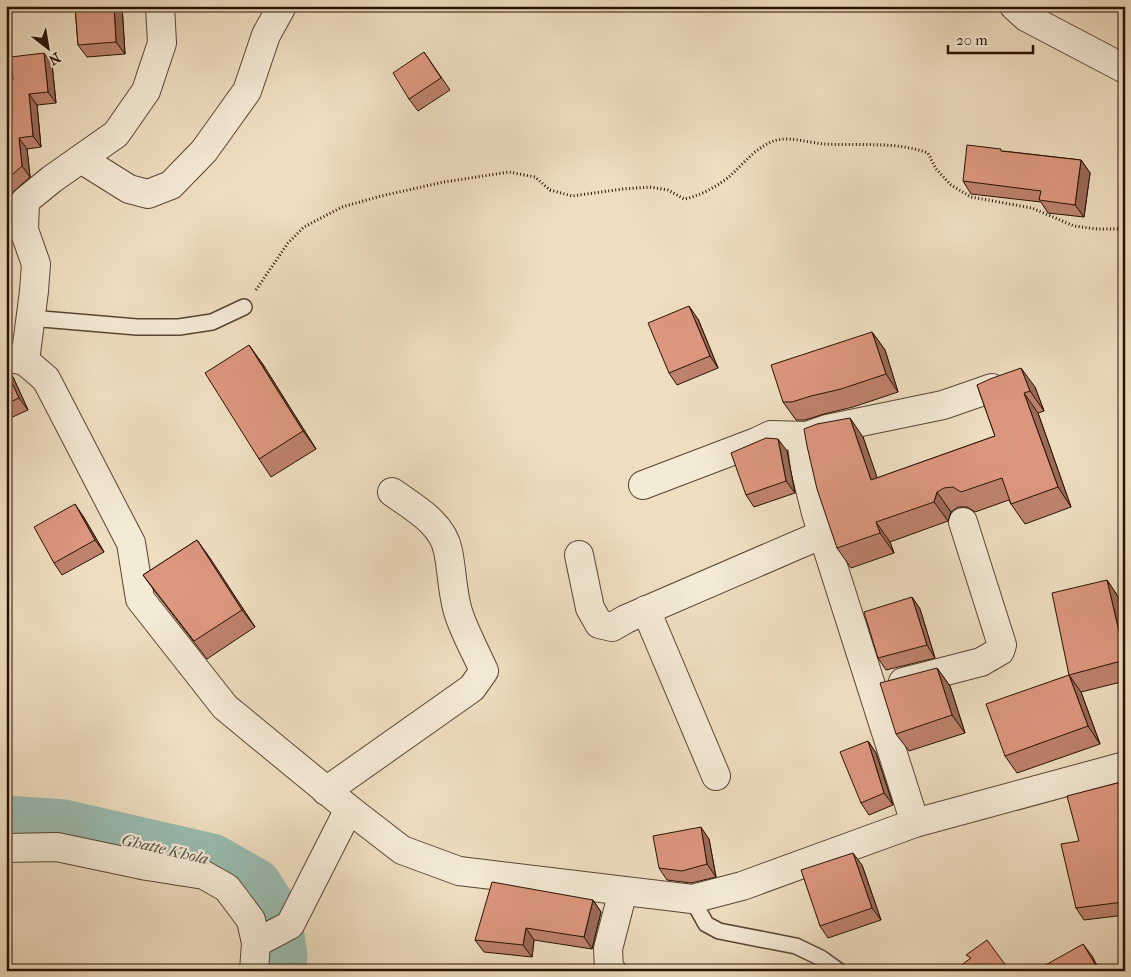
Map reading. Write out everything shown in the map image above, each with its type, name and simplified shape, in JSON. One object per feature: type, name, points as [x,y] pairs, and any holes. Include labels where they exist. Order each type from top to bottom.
[{"type":"street","points":[[160,6],[162,43],[146,91],[116,134],[52,179],[16,196],[24,230],[36,264],[30,318],[15,359],[46,379],[131,543],[140,599],[224,707],[326,791],[402,850],[459,871],[692,899],[742,886],[915,823],[1125,766]]},
{"type":"street","points":[[81,159],[129,189],[148,194],[171,185],[204,151],[247,91],[266,35],[282,6]]},
{"type":"street","points":[[1014,6],[1026,17],[1125,69]]},
{"type":"street","points":[[643,485],[771,435],[807,436],[827,429],[944,405],[992,388]]},
{"type":"street","points":[[807,436],[802,445],[805,469],[823,534],[915,823]]},
{"type":"street","points":[[326,791],[472,688],[484,671],[457,611],[448,549],[439,531],[428,518],[392,492]]},
{"type":"street","points":[[873,690],[981,662],[1000,651],[1002,645],[963,522]]},
{"type":"street","points":[[579,555],[590,608],[599,624],[612,627],[626,618],[823,534]]},
{"type":"street","points":[[646,610],[716,776]]},
{"type":"street","points":[[256,942],[290,925],[349,809]]},
{"type":"street","points":[[6,848],[57,847],[147,866],[204,875],[227,888],[251,920],[256,942],[254,971]]},
{"type":"street","points":[[612,971],[609,969],[608,949],[623,891]]},
{"type":"lane","points":[[30,318],[136,327],[179,327],[212,322],[244,308]]},
{"type":"lane","points":[[692,899],[706,924],[718,931],[796,946],[820,958],[839,971]]},
{"type":"path","points":[[244,308],[288,242],[304,227],[342,207],[444,182],[509,172],[536,177],[550,190],[572,196],[650,187],[668,190],[684,199],[692,198],[723,182],[750,155],[770,142],[781,139],[825,144],[870,144],[911,147],[928,153],[936,169],[951,185],[971,198],[1032,208],[1074,226],[1097,229],[1125,229]]},
{"type":"building","points":[[75,6],[114,6],[116,42],[78,45]]},
{"type":"building","points":[[424,52],[441,78],[409,99],[393,73]]},
{"type":"building","points":[[44,53],[48,92],[29,94],[33,136],[19,138],[22,166],[6,180],[6,81],[13,80],[11,57]]},
{"type":"building","points":[[967,145],[1001,149],[1001,151],[1081,160],[1075,205],[1039,200],[1041,191],[963,181]]},
{"type":"building","points":[[1119,226],[1125,226],[1124,269]]},
{"type":"building","points":[[689,306],[710,356],[669,373],[648,323]]},
{"type":"building","points":[[872,332],[886,374],[841,389],[792,402],[783,402],[771,365]]},
{"type":"building","points":[[249,345],[303,431],[259,459],[205,373]]},
{"type":"building","points":[[1021,368],[1030,391],[1024,393],[1058,487],[1011,504],[1002,478],[961,492],[953,487],[944,488],[937,492],[934,502],[876,522],[880,533],[837,548],[817,489],[804,429],[817,424],[850,418],[871,480],[995,436],[977,385]]},
{"type":"building","points":[[6,370],[19,398],[6,404]]},
{"type":"building","points":[[766,438],[778,439],[786,481],[746,495],[731,453]]},
{"type":"building","points":[[75,504],[95,540],[54,563],[34,527]]},
{"type":"building","points":[[197,540],[242,610],[194,641],[143,575]]},
{"type":"building","points":[[1107,580],[1125,660],[1069,675],[1052,593]]},
{"type":"building","points":[[912,597],[927,645],[878,658],[864,612]]},
{"type":"building","points":[[937,668],[952,715],[896,734],[880,683]]},
{"type":"building","points":[[1069,675],[1088,726],[1005,756],[986,704]]},
{"type":"building","points":[[868,741],[884,793],[861,803],[840,752]]},
{"type":"building","points":[[1125,781],[1125,891],[1122,892],[1123,902],[1076,908],[1061,844],[1079,841],[1067,796]]},
{"type":"building","points":[[701,827],[707,864],[682,871],[659,868],[653,836]]},
{"type":"building","points":[[853,853],[872,908],[820,926],[801,870]]},
{"type":"building","points":[[492,882],[593,900],[584,937],[526,928],[523,945],[475,940]]},
{"type":"building","points":[[987,940],[1010,971],[961,971],[960,966],[971,958],[966,955]]},
{"type":"building","points":[[1083,944],[1095,964],[1083,971],[1035,971]]},
{"type":"waterway","name":"Ghatte Khola","points":[[6,821],[64,825],[212,859],[256,884],[276,915],[282,956],[279,971]]}]
